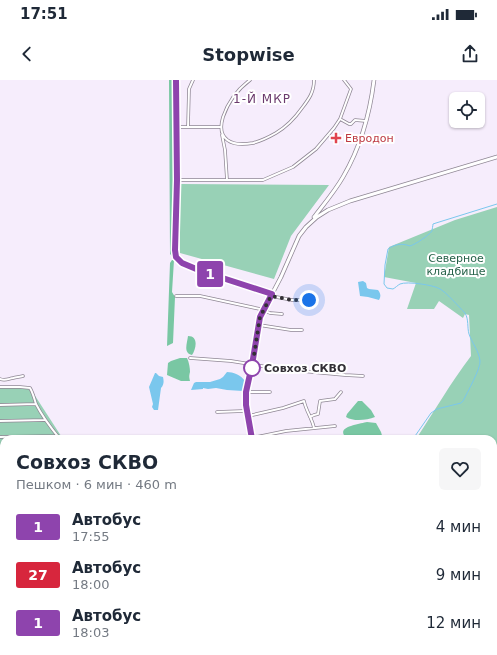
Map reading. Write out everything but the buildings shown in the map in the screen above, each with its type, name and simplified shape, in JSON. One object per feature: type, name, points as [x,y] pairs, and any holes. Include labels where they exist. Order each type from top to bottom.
[{"type":"street","points":[[176,80],[177,180],[175,252],[177,259],[182,263],[201,271],[272,295],[292,300],[309,300]]},
{"type":"street","points":[[188,127],[189,89],[193,80]]},
{"type":"street","points":[[227,180],[225,150],[221,132],[223,118],[227,107],[241,88],[250,80]]},
{"type":"street","points":[[221,132],[226,140],[241,144],[256,142],[276,133],[287,125],[300,112],[310,97],[314,87],[314,80]]},
{"type":"street","points":[[177,180],[263,180],[293,167],[316,149],[340,119],[351,89],[344,80]]},
{"type":"street","points":[[310,223],[331,196],[358,146],[366,121],[374,80]]},
{"type":"street","points":[[340,119],[349,124],[355,120],[366,121]]},
{"type":"street","points":[[176,127],[221,127]]},
{"type":"street","points":[[251,435],[246,405],[246,392],[260,317],[281,277],[299,236],[306,227],[328,210],[350,201],[497,157]]},
{"type":"street","points":[[176,296],[200,296],[282,314]]},
{"type":"street","points":[[258,325],[291,330],[302,330]]},
{"type":"street","points":[[190,358],[231,361],[252,365],[363,376]]},
{"type":"street","points":[[0,379],[8,380],[23,376]]},
{"type":"street","points":[[0,387],[30,388],[36,404],[45,420],[57,435]]},
{"type":"street","points":[[246,392],[270,392]]},
{"type":"street","points":[[310,418],[318,414],[320,401],[335,399],[341,392]]},
{"type":"street","points":[[248,416],[283,408],[304,401],[314,428]]},
{"type":"street","points":[[0,405],[36,404]]},
{"type":"street","points":[[217,412],[244,411],[248,416]]},
{"type":"street","points":[[0,421],[45,420]]},
{"type":"street","points":[[269,435],[286,431],[335,426]]},
{"type":"green space","points":[[169,80],[175,80],[175,254],[172,256],[170,254]]},
{"type":"green space","points":[[180,184],[329,185],[291,236],[274,279],[180,253]]},
{"type":"green space","name":"Северное кладбище","points":[[497,207],[497,435],[419,435],[471,356],[469,315],[465,314],[463,318],[439,301],[434,309],[407,309],[416,283],[384,277],[389,247],[455,220]]},
{"type":"green space","points":[[174,260],[172,292],[175,297],[173,343],[167,346],[170,263]]},
{"type":"green space","points":[[188,336],[194,338],[196,343],[195,350],[192,355],[187,352],[186,345]]},
{"type":"green space","points":[[180,358],[187,358],[188,360],[190,381],[181,381],[167,375],[168,363]]},
{"type":"green space","points":[[0,387],[30,388],[60,435],[0,435]]},
{"type":"green space","points":[[358,401],[362,401],[371,410],[375,417],[353,420],[346,417]]},
{"type":"green space","points":[[367,422],[376,423],[382,435],[344,435],[343,432],[345,429]]},
{"type":"water","points":[[363,281],[366,283],[367,288],[378,290],[380,293],[379,300],[360,296],[358,282]]},
{"type":"water","points":[[227,372],[237,374],[245,381],[243,391],[216,388],[191,390],[196,382],[210,382],[220,379]]},
{"type":"water","points":[[155,373],[163,377],[164,380],[161,388],[158,410],[154,410],[152,407],[153,404],[149,387]]},
{"type":"waterway","points":[[416,435],[431,413],[437,409],[461,403],[463,401],[476,375],[480,361],[469,334],[465,313],[443,291],[432,286],[414,283],[403,283],[393,289],[387,288],[384,284],[388,249],[399,244],[410,246],[415,244],[432,231],[433,224],[497,204]]},
{"type":"bus line","name":"1","points":[[176,80],[176,257],[182,263],[201,271],[272,294],[260,317],[246,392],[246,405],[251,435]]},
{"type":"place","name":"Евродон","points":[[336,138]]},
{"type":"place","name":"Совхоз СКВО","points":[[252,368]]},
{"type":"district","name":"1-Й МКР","points":[[262,99]]},
{"type":"route","points":[[252,368],[260,317],[271,296],[292,300],[309,300]]}]
